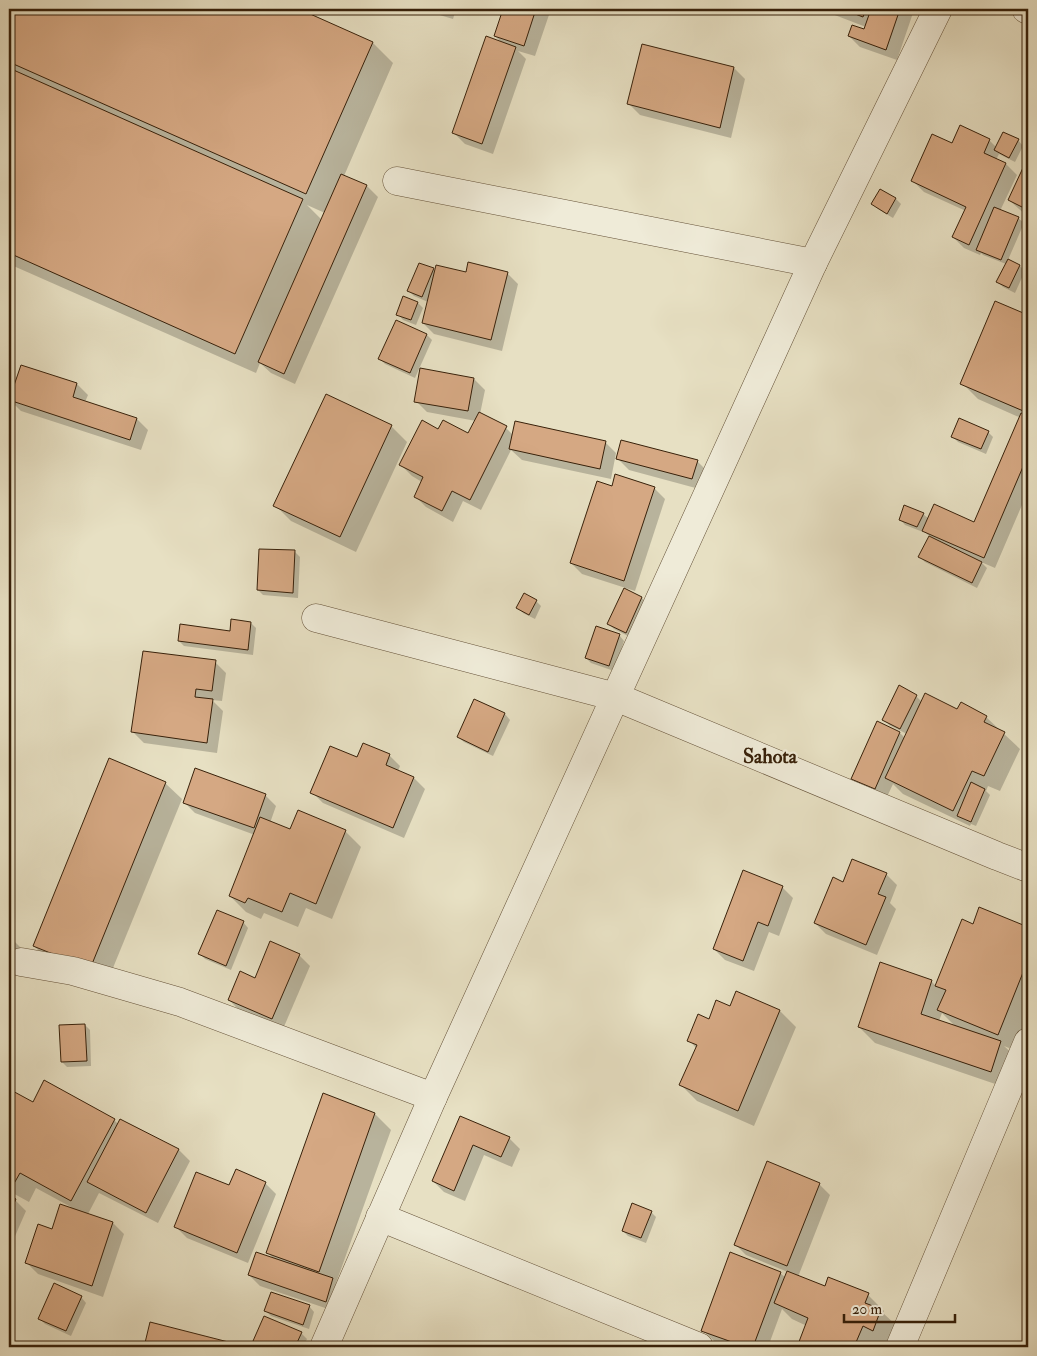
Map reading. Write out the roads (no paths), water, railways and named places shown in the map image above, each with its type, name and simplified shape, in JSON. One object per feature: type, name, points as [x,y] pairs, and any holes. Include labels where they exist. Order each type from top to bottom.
[{"type":"street","points":[[324,1347],[433,1097],[813,263],[938,9]]},
{"type":"street","points":[[397,180],[813,263]]},
{"type":"street","points":[[316,618],[616,697],[1028,868]]},
{"type":"street","points":[[20,962],[73,971],[180,1002],[433,1097]]},
{"type":"street","points":[[900,1347],[1028,1042]]},
{"type":"street","points":[[380,1217],[699,1347]]},
{"type":"district","name":"Sahota","points":[[770,756]]}]
